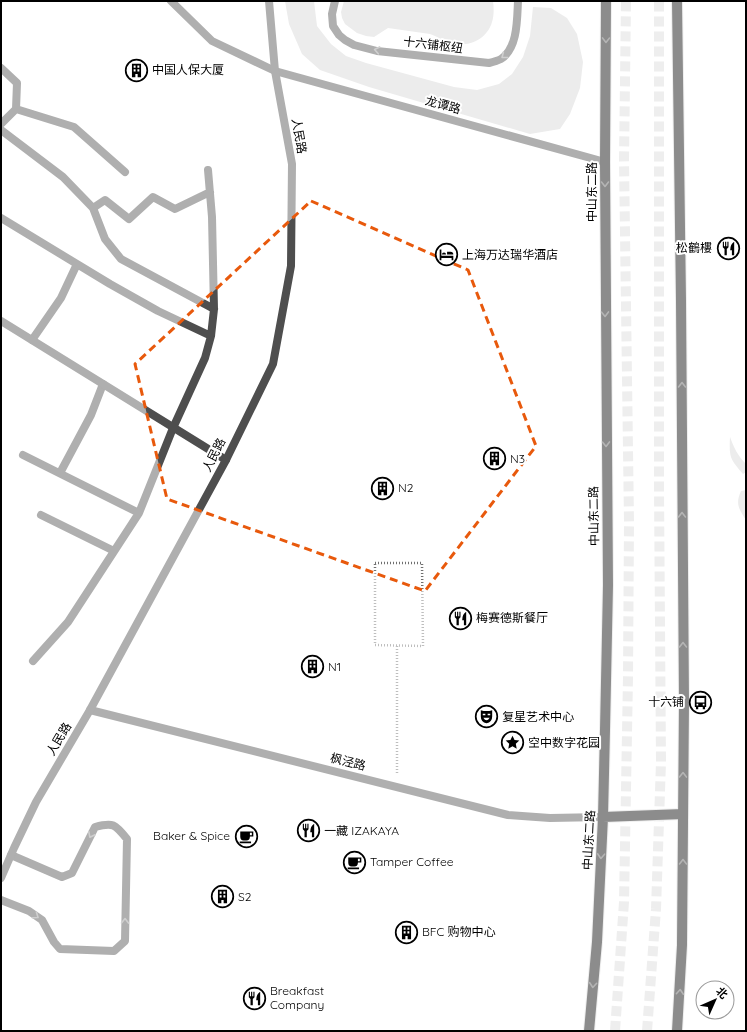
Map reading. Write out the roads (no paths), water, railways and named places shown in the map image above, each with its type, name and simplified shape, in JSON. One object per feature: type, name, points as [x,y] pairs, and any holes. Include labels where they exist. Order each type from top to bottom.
[{"type":"main road","name":"中山东二路","points":[[589,1031],[597,942],[603,817],[608,585],[605,162],[606,1]]},
{"type":"main road","points":[[677,1],[684,694],[682,945],[677,1031]]},
{"type":"main road","points":[[603,817],[683,814]]},
{"type":"street","name":"龙谭路","points":[[171,1],[212,41],[275,71],[605,162]]},
{"type":"street","name":"人民路","points":[[1,878],[36,802],[90,710],[226,460],[273,364],[291,266],[292,164],[275,71],[269,1]]},
{"type":"street","name":"十六铺枢纽","points":[[335,1],[332,14],[333,26],[345,40],[354,45],[377,51],[489,63],[500,59],[509,52],[515,36],[518,1]]},
{"type":"street","points":[[1,68],[17,83],[16,109],[1,124]]},
{"type":"street","points":[[16,109],[74,127],[125,172]]},
{"type":"street","points":[[1,130],[62,177],[93,208],[105,239],[121,259],[214,309]]},
{"type":"street","points":[[33,661],[68,622],[138,513],[173,428],[205,358],[211,336],[214,309],[212,216],[208,170]]},
{"type":"street","points":[[93,208],[105,200],[129,218],[153,197],[175,209],[210,192]]},
{"type":"street","points":[[1,218],[158,311],[211,336]]},
{"type":"street","points":[[32,340],[61,298],[77,264]]},
{"type":"street","points":[[1,321],[226,460]]},
{"type":"street","points":[[60,473],[91,414],[103,384]]},
{"type":"street","points":[[23,455],[138,513]]},
{"type":"street","points":[[41,515],[114,551]]},
{"type":"street","name":"枫泾路","points":[[90,710],[508,815],[550,818],[603,817]]},
{"type":"street","points":[[1,900],[29,911],[42,920],[54,942],[60,949],[114,951],[125,941],[127,839],[118,827],[106,824],[95,827],[72,873],[62,877],[11,855]]},
{"type":"tunnel","points":[[615,1031],[624,902],[628,677],[629,522],[624,161],[626,1]]},
{"type":"tunnel","points":[[647,1031],[656,909],[661,762],[659,489],[659,1]]},
{"type":"place","name":"中国人保大厦","points":[[136,70]]},
{"type":"place","name":"松鶴樓","points":[[728,248]]},
{"type":"place","name":"上海万达瑞华酒店","points":[[446,255]]},
{"type":"place","name":"N3","points":[[494,459]]},
{"type":"place","name":"N2","points":[[383,488]]},
{"type":"place","name":"梅赛德斯餐厅","points":[[461,618]]},
{"type":"place","name":"N1","points":[[313,667]]},
{"type":"place","name":"十六铺","points":[[700,702]]},
{"type":"place","name":"复星艺术中心","points":[[486,717]]},
{"type":"place","name":"空中数字花园","points":[[512,743]]},
{"type":"place","name":"一藏 IZAKAYA","points":[[309,831]]},
{"type":"place","name":"Baker & Spice","points":[[246,836]]},
{"type":"place","name":"Tamper Coffee","points":[[355,862]]},
{"type":"place","name":"S2","points":[[222,897]]},
{"type":"place","name":"BFC 购物中心","points":[[407,932]]},
{"type":"place","name":"Breakfast Company","points":[[255,998]]}]
